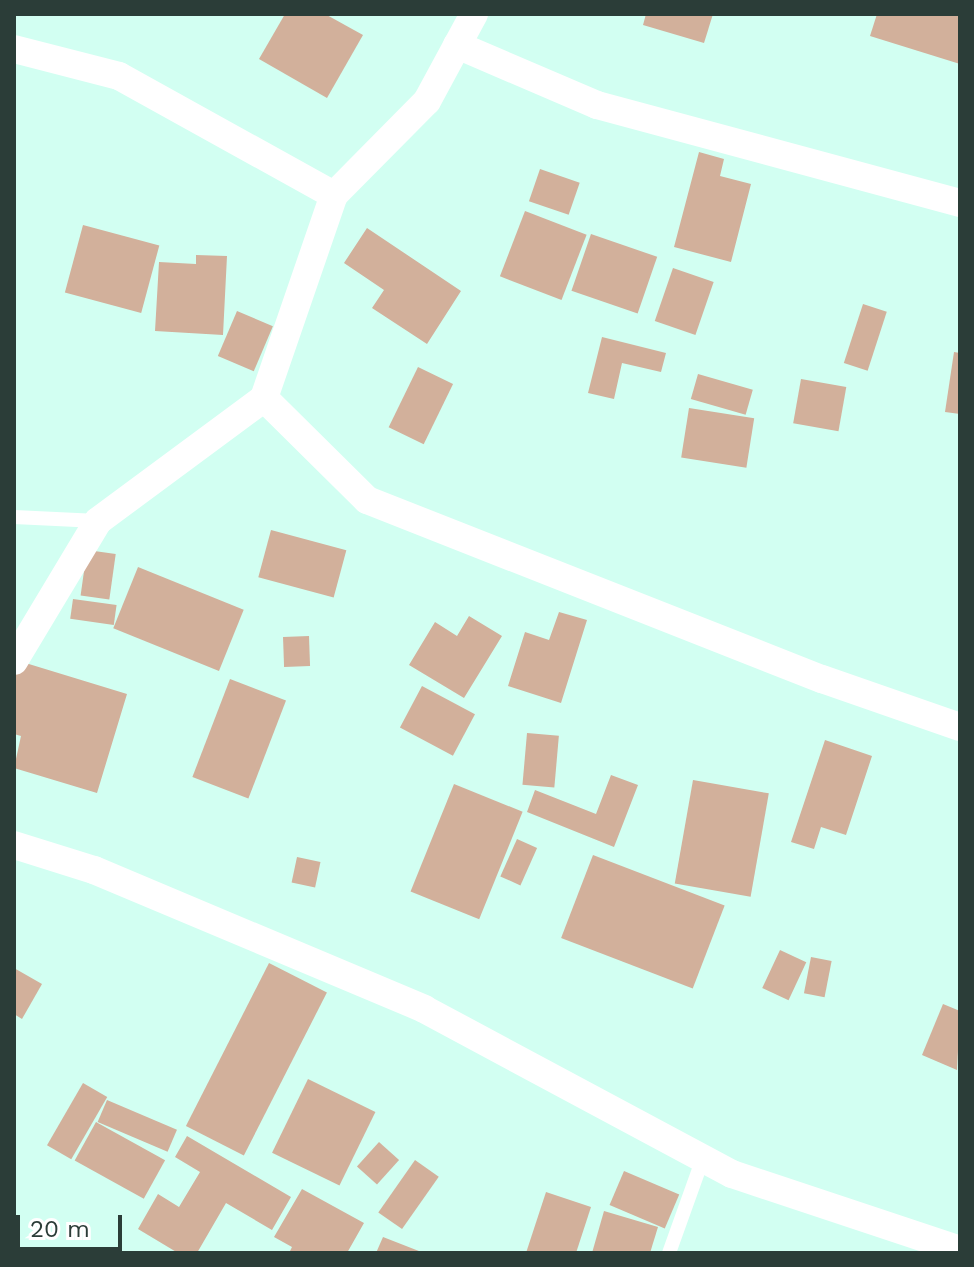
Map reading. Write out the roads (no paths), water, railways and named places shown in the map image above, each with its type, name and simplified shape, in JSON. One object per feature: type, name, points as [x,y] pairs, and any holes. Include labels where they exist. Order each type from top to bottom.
[{"type":"street","points":[[14,661],[98,521],[264,398],[334,195],[427,101],[474,14]]},
{"type":"street","points":[[457,45],[597,105],[960,203]]},
{"type":"street","points":[[14,49],[119,76],[334,195]]},
{"type":"street","points":[[264,398],[367,500],[822,679],[960,727]]},
{"type":"street","points":[[14,845],[94,870],[424,1009],[732,1174],[960,1250]]},
{"type":"lane","points":[[14,517],[98,521]]},
{"type":"lane","points":[[669,1253],[703,1158]]}]
